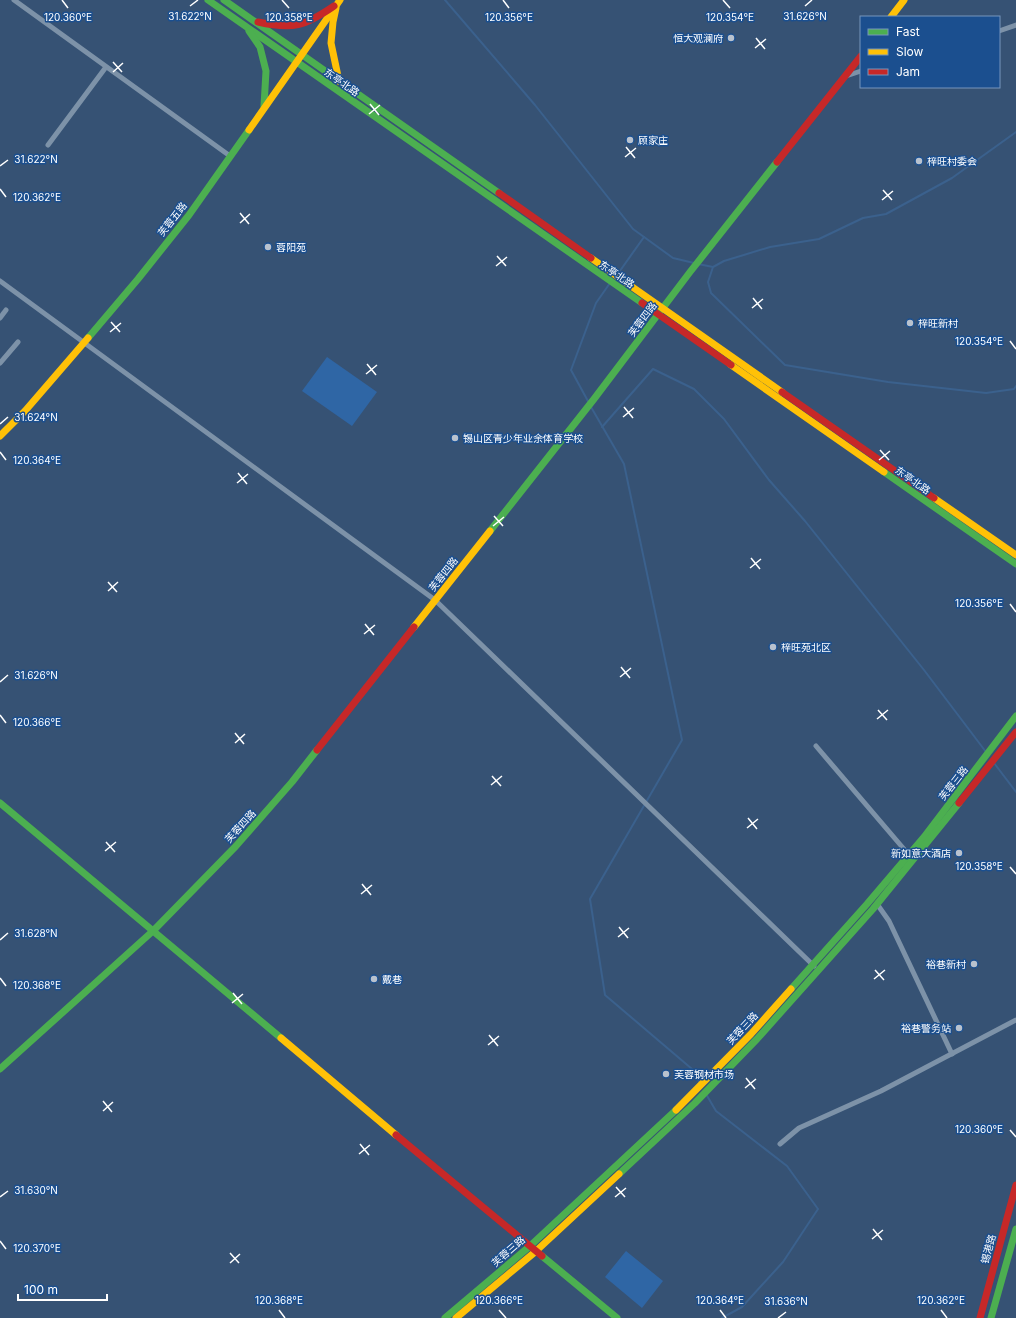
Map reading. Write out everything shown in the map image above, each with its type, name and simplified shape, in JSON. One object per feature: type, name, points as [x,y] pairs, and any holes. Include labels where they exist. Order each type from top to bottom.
[{"type":"main road","name":"东亭北路","points":[[208,0],[605,278],[622,285],[663,308],[1016,555]]},
{"type":"main road","name":"东亭北路","points":[[224,0],[610,270],[622,285],[658,314],[1016,564]]},
{"type":"main road","points":[[892,16],[904,0]]},
{"type":"main road","points":[[252,20],[274,26],[294,26],[315,19],[339,2]]},
{"type":"main road","points":[[339,2],[333,22],[331,43],[339,81]]},
{"type":"main road","name":"芙蓉五路","points":[[0,436],[25,411],[84,343],[189,215],[264,106],[339,2]]},
{"type":"main road","points":[[247,27],[260,47],[266,71],[264,106]]},
{"type":"main road","name":"芙蓉四路","points":[[0,1069],[154,930],[236,846],[292,782],[594,399],[690,272],[860,57]]},
{"type":"main road","name":"芙蓉三路","points":[[816,968],[877,904],[929,842],[980,770],[997,740],[1016,716]]},
{"type":"main road","name":"芙蓉三路","points":[[456,1318],[532,1249],[757,1038],[908,855],[980,770],[1016,732]]},
{"type":"main road","points":[[0,803],[154,930],[532,1249],[617,1318]]},
{"type":"main road","name":"锡港路","points":[[980,1318],[1016,1185]]},
{"type":"main road","points":[[992,1318],[1014,1247],[1016,1229]]},
{"type":"main road","name":"芙蓉三路","points":[[445,1318],[532,1249]]},
{"type":"street","points":[[14,0],[230,156]]},
{"type":"street","points":[[1000,30],[1016,26]]},
{"type":"street","points":[[48,145],[106,67]]},
{"type":"street","points":[[846,76],[860,71]]},
{"type":"street","points":[[0,281],[435,600],[816,968]]},
{"type":"street","points":[[0,318],[6,310]]},
{"type":"street","points":[[0,363],[18,342]]},
{"type":"street","points":[[816,746],[908,855]]},
{"type":"street","points":[[877,904],[889,921],[952,1054]]},
{"type":"street","points":[[780,1144],[799,1128],[881,1091],[1016,1020]]},
{"type":"shaded area","points":[[327,357],[377,392],[352,426],[302,391]]},
{"type":"shaded area","points":[[626,1251],[663,1281],[642,1308],[605,1277]]},
{"type":"waterway","points":[[445,0],[535,105],[633,229],[673,258],[694,263]]},
{"type":"waterway","points":[[713,267],[724,261],[770,247],[819,239],[863,218],[886,214],[952,178],[1016,132]]},
{"type":"waterway","points":[[617,275],[644,237]]},
{"type":"waterway","points":[[698,264],[713,267],[708,282],[711,293],[785,365],[888,382],[986,393],[1014,389],[1016,386]]},
{"type":"waterway","points":[[589,403],[571,370],[596,303],[610,283]]},
{"type":"waterway","points":[[602,427],[653,369],[694,389],[724,419],[769,480],[805,521],[924,670],[986,752]]},
{"type":"waterway","points":[[591,407],[624,464],[682,740],[590,899],[605,995],[692,1069],[700,1083]]},
{"type":"waterway","points":[[994,763],[1016,792]]},
{"type":"waterway","points":[[706,1094],[716,1111],[787,1166],[818,1209],[783,1262],[742,1307],[722,1318]]},
{"type":"traffic: fast","points":[[208,0],[642,303]]},
{"type":"traffic: fast","points":[[224,0],[499,193]]},
{"type":"traffic: fast","points":[[249,31],[260,47],[266,71],[264,106]]},
{"type":"traffic: fast","points":[[88,338],[138,279],[189,215],[249,130]]},
{"type":"traffic: fast","points":[[490,531],[777,162]]},
{"type":"traffic: fast","points":[[884,472],[1016,564]]},
{"type":"traffic: fast","points":[[791,989],[867,904],[924,837],[1016,716]]},
{"type":"traffic: fast","points":[[0,1069],[154,930],[236,846],[292,782],[317,750]]},
{"type":"traffic: fast","points":[[0,803],[281,1038]]},
{"type":"traffic: fast","points":[[619,1174],[695,1103],[757,1039],[873,909],[959,803]]},
{"type":"traffic: fast","points":[[445,1318],[530,1246],[676,1110]]},
{"type":"traffic: fast","points":[[991,1318],[1016,1229]]},
{"type":"traffic: fast","points":[[542,1256],[617,1318]]},
{"type":"traffic: slow","points":[[249,130],[340,0]]},
{"type":"traffic: slow","points":[[892,16],[904,0]]},
{"type":"traffic: slow","points":[[336,8],[331,43],[339,81]]},
{"type":"traffic: slow","points":[[591,258],[782,392]]},
{"type":"traffic: slow","points":[[0,436],[25,411],[88,338]]},
{"type":"traffic: slow","points":[[731,365],[884,472]]},
{"type":"traffic: slow","points":[[934,498],[1016,555]]},
{"type":"traffic: slow","points":[[414,627],[490,531]]},
{"type":"traffic: slow","points":[[676,1110],[751,1034],[791,989]]},
{"type":"traffic: slow","points":[[281,1038],[396,1135]]},
{"type":"traffic: slow","points":[[456,1318],[535,1252],[619,1174]]},
{"type":"traffic: jam","points":[[258,22],[290,26],[315,18],[334,6]]},
{"type":"traffic: jam","points":[[777,162],[860,57]]},
{"type":"traffic: jam","points":[[499,193],[591,258]]},
{"type":"traffic: jam","points":[[642,303],[731,365]]},
{"type":"traffic: jam","points":[[782,392],[934,498]]},
{"type":"traffic: jam","points":[[317,750],[414,627]]},
{"type":"traffic: jam","points":[[959,803],[1016,732]]},
{"type":"traffic: jam","points":[[396,1135],[542,1256]]},
{"type":"traffic: jam","points":[[980,1318],[1016,1185]]},
{"type":"place","name":"恒大观澜府","points":[[731,38]]},
{"type":"place","name":"顾家庄","points":[[630,140]]},
{"type":"place","name":"梓旺村委会","points":[[919,161]]},
{"type":"place","name":"蓉阳苑","points":[[268,247]]},
{"type":"place","name":"梓旺新村","points":[[910,323]]},
{"type":"place","name":"锡山区青少年业余体育学校","points":[[455,438]]},
{"type":"place","name":"梓旺苑北区","points":[[773,647]]},
{"type":"place","name":"新如意大酒店","points":[[959,853]]},
{"type":"place","name":"裕巷新村","points":[[974,964]]},
{"type":"place","name":"戴巷","points":[[374,979]]},
{"type":"place","name":"裕巷警务站","points":[[959,1028]]},
{"type":"place","name":"芙蓉钢材市场","points":[[666,1074]]}]
